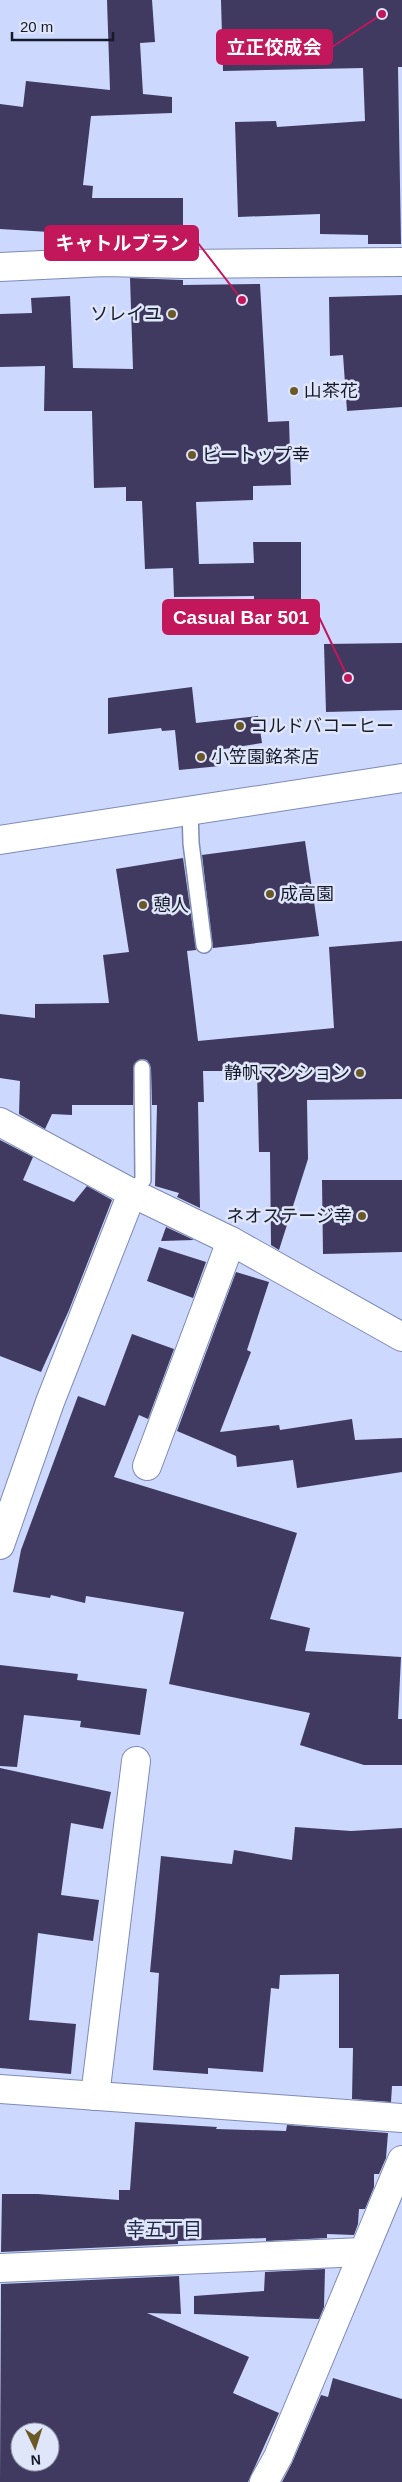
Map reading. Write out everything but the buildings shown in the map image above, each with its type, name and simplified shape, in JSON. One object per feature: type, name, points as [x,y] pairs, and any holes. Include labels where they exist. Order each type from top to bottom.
[{"type":"street","points":[[0,267],[105,262],[184,264],[402,262]]},
{"type":"street","points":[[0,840],[190,809],[402,778]]},
{"type":"street","points":[[0,1122],[132,1194],[231,1241],[402,1337]]},
{"type":"street","points":[[0,1545],[50,1402],[132,1194]]},
{"type":"street","points":[[148,1466],[231,1241]]},
{"type":"street","points":[[95,2096],[136,1761]]},
{"type":"street","points":[[0,2090],[402,2118]]},
{"type":"street","points":[[264,2482],[278,2457],[402,2160]]},
{"type":"street","points":[[0,2268],[362,2252]]},
{"type":"lane","points":[[190,809],[191,842],[204,945]]},
{"type":"lane","points":[[132,1194],[143,1180],[142,1068]]},
{"type":"place","name":"立正佼成会","points":[[382,14]]},
{"type":"place","name":"キャトルブラン","points":[[242,300]]},
{"type":"place","name":"ソレイユ","points":[[172,314]]},
{"type":"place","name":"山茶花","points":[[294,391]]},
{"type":"place","name":"ビートップ幸","points":[[192,455]]},
{"type":"place","name":"Casual Bar 501","points":[[348,678]]},
{"type":"place","name":"コルドバコーヒー","points":[[240,726]]},
{"type":"place","name":"小笠園銘茶店","points":[[201,757]]},
{"type":"place","name":"成高園","points":[[270,894]]},
{"type":"place","name":"憩人","points":[[143,905]]},
{"type":"place","name":"静帆マンション","points":[[360,1073]]},
{"type":"place","name":"ネオステージ幸","points":[[362,1216]]},
{"type":"district","name":"幸五丁目","points":[[164,2229]]}]
